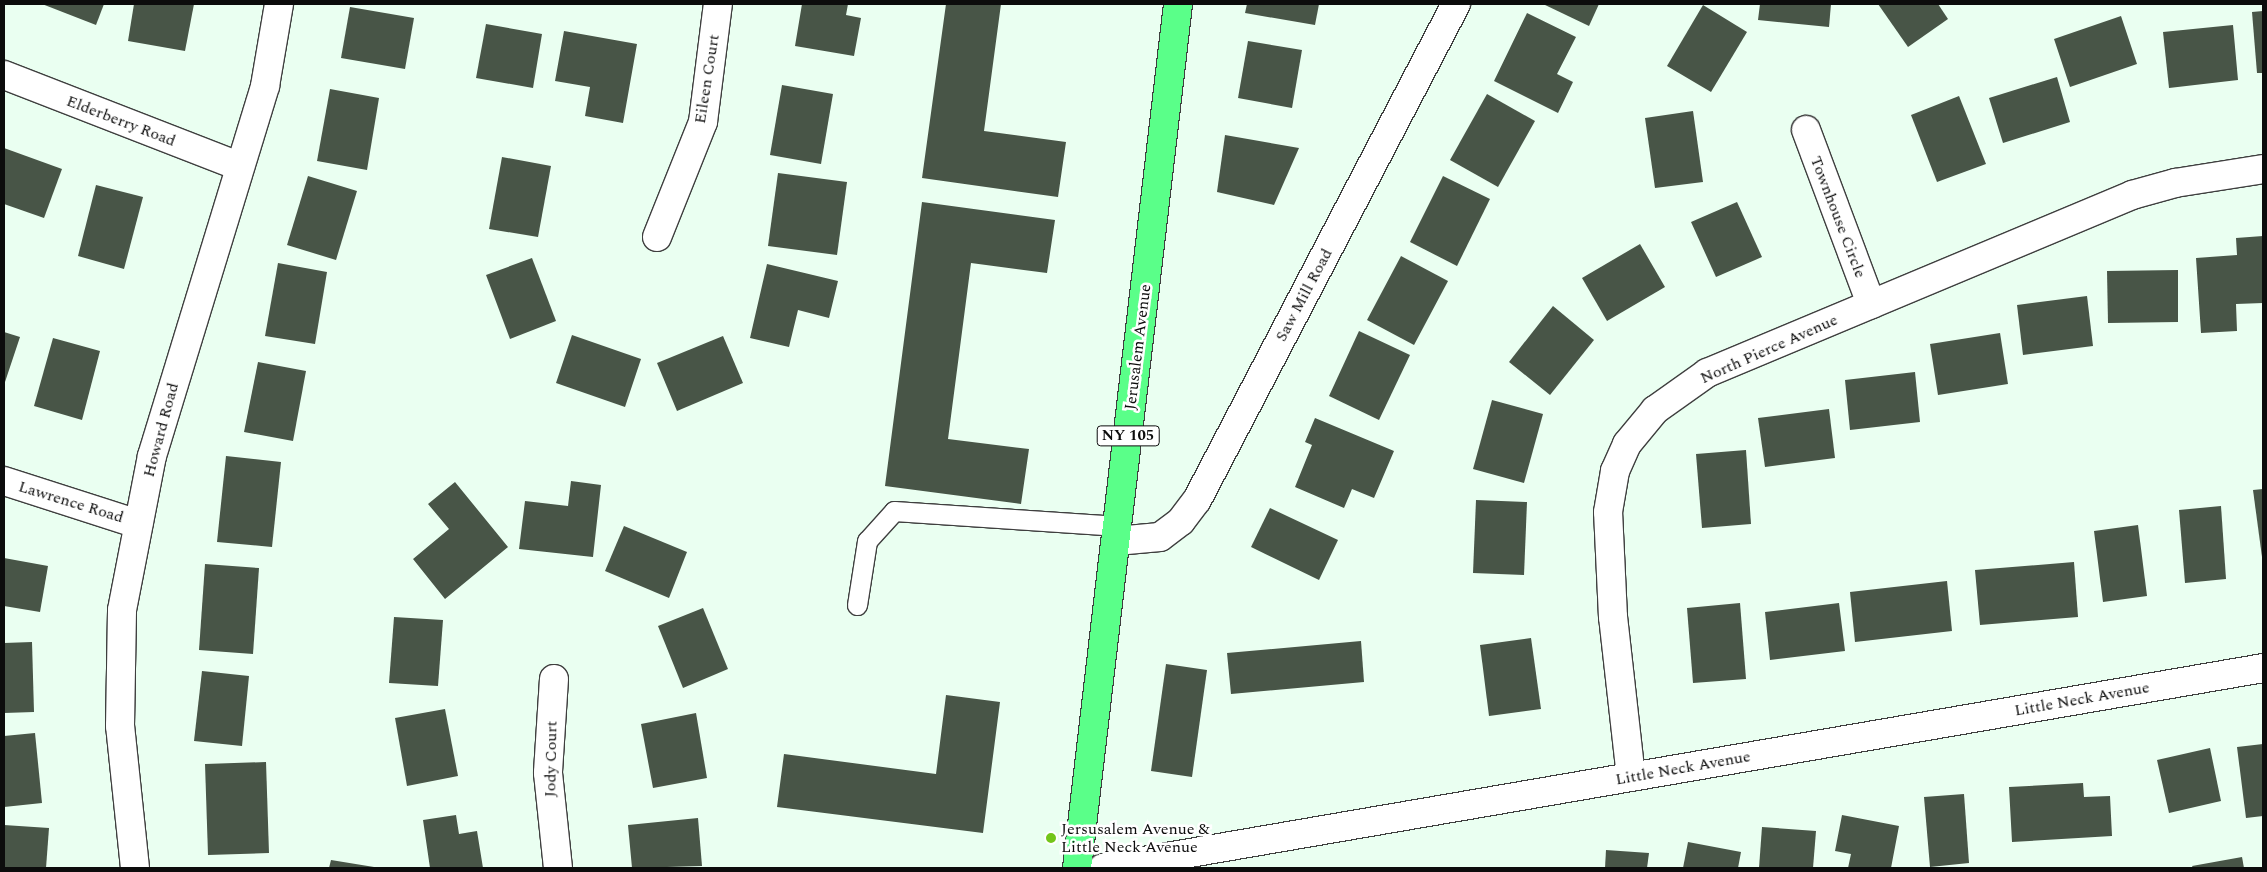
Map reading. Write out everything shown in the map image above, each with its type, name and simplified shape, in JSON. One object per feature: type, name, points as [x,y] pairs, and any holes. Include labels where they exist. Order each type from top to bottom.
[{"type":"main road","name":"Jerusalem Avenue","points":[[1077,868],[1178,4]]},
{"type":"street","name":"Howard Road","points":[[135,868],[120,726],[122,610],[152,456],[265,86],[279,4]]},
{"type":"street","name":"Eileen Court","points":[[657,237],[703,122],[718,4]]},
{"type":"street","name":"Saw Mill Road","points":[[1117,533],[1160,536],[1181,521],[1197,500],[1456,4]]},
{"type":"street","name":"Elderberry Road","points":[[4,75],[239,166]]},
{"type":"street","name":"Townhouse Circle","points":[[1806,130],[1871,304]]},
{"type":"street","name":"North Pierce Avenue","points":[[1631,777],[1613,617],[1608,512],[1615,472],[1627,444],[1655,410],[1706,373],[2132,195],[2254,170]]},
{"type":"street","name":"Lawrence Road","points":[[4,481],[138,524]]},
{"type":"street","name":"Little Neck Avenue","points":[[1103,868],[2263,668]]},
{"type":"street","name":"Jody Court","points":[[554,679],[548,773],[558,868]]},
{"type":"lane","points":[[857,605],[867,541],[894,511],[1117,533]]},
{"type":"building","points":[[42,4],[104,4],[96,25]]},
{"type":"building","points":[[134,4],[194,4],[185,51],[128,41]]},
{"type":"building","points":[[802,4],[848,4],[846,15],[861,18],[854,56],[795,46]]},
{"type":"building","points":[[946,4],[1001,4],[984,131],[1066,142],[1058,197],[922,178]]},
{"type":"building","points":[[1247,4],[1319,4],[1315,25],[1245,13]]},
{"type":"building","points":[[1543,4],[1599,4],[1589,26]]},
{"type":"building","points":[[1760,4],[1831,4],[1829,27],[1758,20]]},
{"type":"building","points":[[1878,4],[1938,4],[1948,19],[1908,47]]},
{"type":"building","points":[[1703,5],[1747,32],[1711,92],[1667,66]]},
{"type":"building","points":[[350,7],[414,18],[405,69],[341,58]]},
{"type":"building","points":[[2263,11],[2263,73],[2257,73],[2252,12]]},
{"type":"building","points":[[1527,13],[1576,37],[1557,74],[1573,82],[1558,113],[1494,81]]},
{"type":"building","points":[[2121,16],[2137,64],[2070,87],[2054,39]]},
{"type":"building","points":[[486,24],[542,34],[533,88],[476,78]]},
{"type":"building","points":[[2233,25],[2238,80],[2169,88],[2163,32]]},
{"type":"building","points":[[564,31],[637,44],[623,123],[585,116],[590,87],[555,81]]},
{"type":"building","points":[[1248,41],[1302,50],[1292,108],[1238,98]]},
{"type":"building","points":[[2057,77],[2070,122],[2003,143],[1989,98]]},
{"type":"building","points":[[782,85],[833,94],[821,164],[770,155]]},
{"type":"building","points":[[330,89],[379,98],[367,170],[317,161]]},
{"type":"building","points":[[1487,94],[1535,121],[1498,187],[1450,160]]},
{"type":"building","points":[[1959,96],[1986,164],[1937,182],[1911,115]]},
{"type":"building","points":[[1693,111],[1703,182],[1655,188],[1645,118]]},
{"type":"building","points":[[1225,135],[1299,148],[1274,205],[1217,192]]},
{"type":"building","points":[[4,148],[62,169],[44,218],[4,204]]},
{"type":"building","points":[[502,157],[551,166],[538,237],[489,229]]},
{"type":"building","points":[[778,173],[847,182],[837,255],[768,246]]},
{"type":"building","points":[[308,176],[357,191],[336,260],[287,245]]},
{"type":"building","points":[[1443,176],[1490,199],[1457,266],[1410,242]]},
{"type":"building","points":[[96,185],[143,197],[124,269],[78,256]]},
{"type":"building","points":[[922,202],[1055,220],[1047,273],[971,263],[948,439],[1029,449],[1021,504],[885,486]]},
{"type":"building","points":[[1737,202],[1762,257],[1716,277],[1691,222]]},
{"type":"building","points":[[2263,236],[2263,303],[2236,304],[2237,331],[2201,333],[2196,258],[2237,255],[2236,238]]},
{"type":"building","points":[[1640,244],[1665,287],[1607,321],[1582,278]]},
{"type":"building","points":[[1401,256],[1448,281],[1414,345],[1367,320]]},
{"type":"building","points":[[532,258],[556,321],[510,339],[486,275]]},
{"type":"building","points":[[278,263],[327,272],[315,344],[265,336]]},
{"type":"building","points":[[767,264],[838,281],[829,318],[798,310],[789,347],[750,338]]},
{"type":"building","points":[[2178,270],[2178,322],[2108,323],[2107,271]]},
{"type":"building","points":[[2087,296],[2093,346],[2023,355],[2017,305]]},
{"type":"building","points":[[1553,306],[1594,340],[1550,395],[1509,362]]},
{"type":"building","points":[[1359,331],[1410,355],[1379,420],[1329,396]]},
{"type":"building","points":[[4,332],[20,337],[4,385]]},
{"type":"building","points":[[2000,333],[2008,384],[1938,395],[1930,344]]},
{"type":"building","points":[[572,335],[641,359],[625,407],[556,383]]},
{"type":"building","points":[[723,336],[743,383],[677,411],[657,363]]},
{"type":"building","points":[[53,338],[100,351],[82,420],[34,406]]},
{"type":"building","points":[[258,362],[306,371],[293,441],[244,432]]},
{"type":"building","points":[[1915,372],[1920,422],[1850,430],[1845,380]]},
{"type":"building","points":[[1492,400],[1543,414],[1524,483],[1473,469]]},
{"type":"building","points":[[1829,409],[1835,458],[1765,467],[1758,418]]},
{"type":"building","points":[[1315,418],[1394,451],[1374,498],[1352,489],[1344,508],[1295,487],[1312,445],[1305,442]]},
{"type":"building","points":[[1746,450],[1751,524],[1702,528],[1696,454]]},
{"type":"building","points":[[226,456],[281,462],[272,547],[217,542]]},
{"type":"building","points":[[571,481],[601,485],[593,557],[519,549],[525,501],[568,506]]},
{"type":"building","points":[[455,482],[508,547],[445,599],[413,559],[449,529],[428,504]]},
{"type":"building","points":[[2263,489],[2263,557],[2262,557],[2253,490]]},
{"type":"building","points":[[1476,500],[1527,502],[1524,575],[1473,573]]},
{"type":"building","points":[[2221,506],[2226,579],[2185,583],[2179,510]]},
{"type":"building","points":[[1270,508],[1338,540],[1319,580],[1251,547]]},
{"type":"building","points":[[2138,525],[2147,596],[2103,602],[2094,531]]},
{"type":"building","points":[[624,526],[687,552],[669,598],[605,571]]},
{"type":"building","points":[[4,558],[48,566],[40,612],[4,606]]},
{"type":"building","points":[[2074,562],[2078,617],[1980,625],[1975,570]]},
{"type":"building","points":[[205,564],[259,568],[253,654],[199,650]]},
{"type":"building","points":[[1947,581],[1952,631],[1855,642],[1850,592]]},
{"type":"building","points":[[1740,603],[1746,679],[1693,683],[1687,608]]},
{"type":"building","points":[[1839,603],[1845,651],[1770,660],[1765,612]]},
{"type":"building","points":[[703,608],[728,669],[683,688],[658,626]]},
{"type":"building","points":[[394,617],[443,620],[438,686],[389,683]]},
{"type":"building","points":[[1531,638],[1541,709],[1489,716],[1480,645]]},
{"type":"building","points":[[1361,641],[1364,682],[1231,694],[1227,653]]},
{"type":"building","points":[[32,642],[34,712],[4,713],[4,643]]},
{"type":"building","points":[[1166,664],[1207,670],[1192,777],[1151,771]]},
{"type":"building","points":[[202,671],[249,676],[242,746],[194,741]]},
{"type":"building","points":[[946,695],[1000,702],[983,833],[777,807],[784,754],[936,774]]},
{"type":"building","points":[[445,709],[458,776],[407,786],[395,718]]},
{"type":"building","points":[[696,713],[707,778],[653,788],[641,724]]},
{"type":"building","points":[[35,733],[42,803],[4,807],[4,736]]},
{"type":"building","points":[[2263,744],[2263,816],[2246,818],[2237,747]]},
{"type":"building","points":[[2210,748],[2221,801],[2169,813],[2157,760]]},
{"type":"building","points":[[266,762],[269,853],[208,855],[205,764]]},
{"type":"building","points":[[2083,783],[2084,797],[2110,796],[2112,836],[2012,842],[2009,787]]},
{"type":"building","points":[[1964,794],[1969,863],[1930,867],[1924,797]]},
{"type":"building","points":[[456,815],[459,834],[477,831],[483,868],[430,868],[423,820]]},
{"type":"building","points":[[1842,815],[1899,826],[1891,868],[1848,868],[1851,854],[1835,851]]},
{"type":"building","points":[[698,818],[702,866],[632,868],[628,825]]},
{"type":"building","points":[[4,825],[49,828],[46,868],[4,868]]},
{"type":"building","points":[[1762,827],[1816,831],[1813,868],[1759,868]]},
{"type":"building","points":[[1688,842],[1741,852],[1738,868],[1683,868]]},
{"type":"building","points":[[1606,850],[1649,853],[1647,868],[1605,868]]},
{"type":"building","points":[[2242,857],[2244,868],[2193,868],[2192,866]]},
{"type":"building","points":[[331,860],[374,867],[329,868]]},
{"type":"place","name":"Jersusalem Avenue & Little Neck Avenue","points":[[1051,838]]}]
